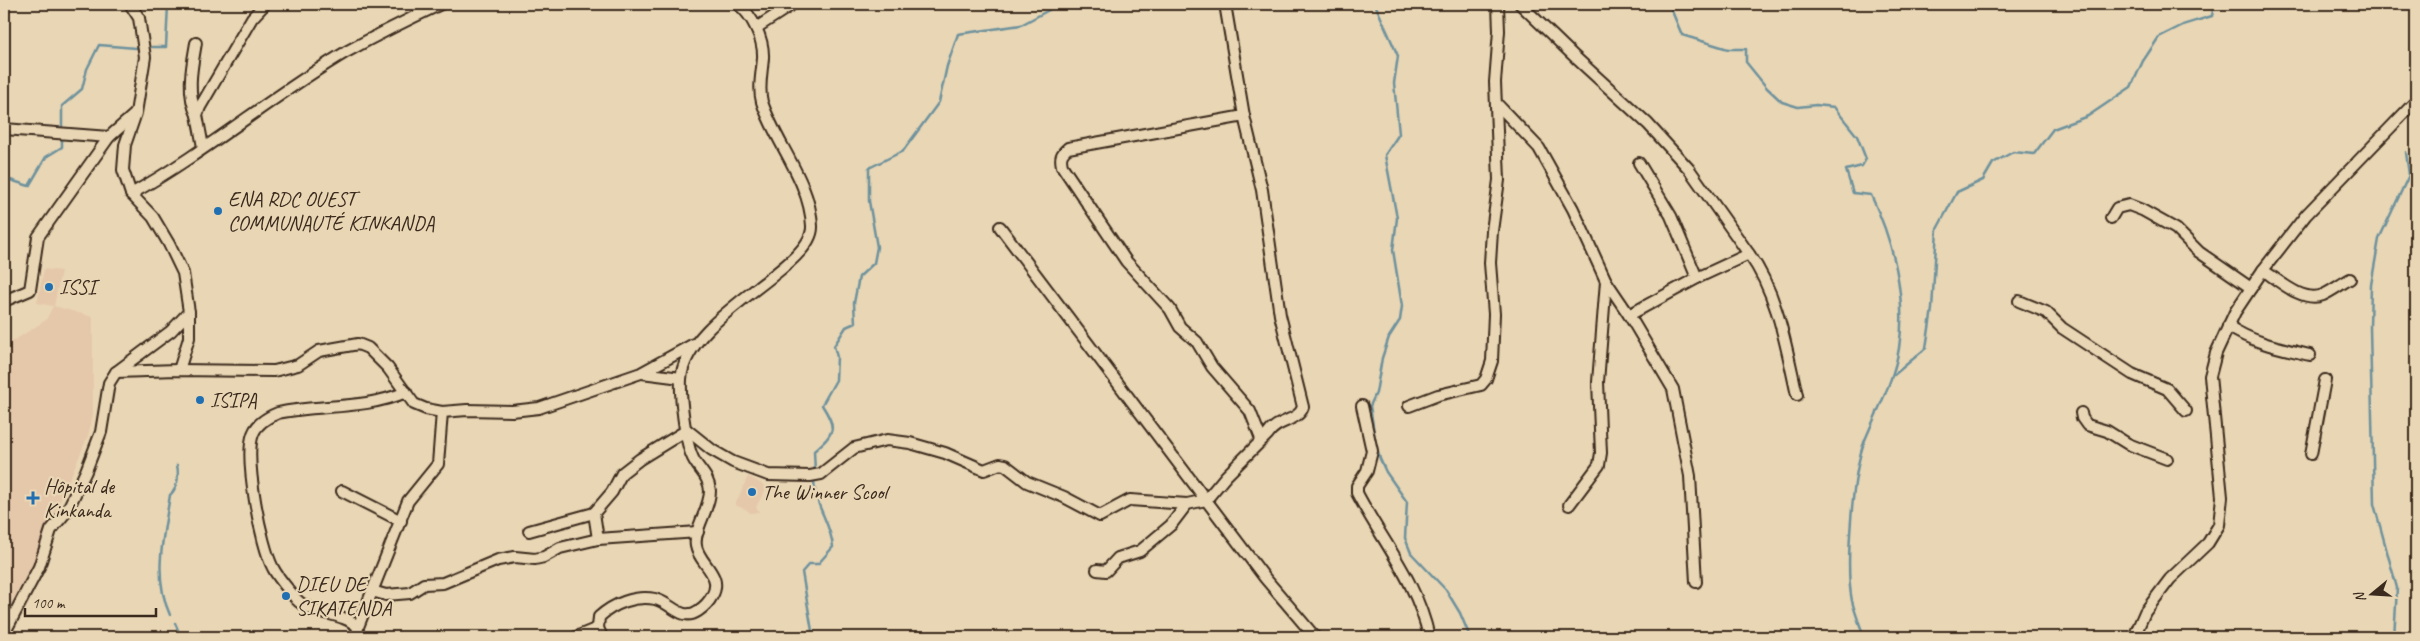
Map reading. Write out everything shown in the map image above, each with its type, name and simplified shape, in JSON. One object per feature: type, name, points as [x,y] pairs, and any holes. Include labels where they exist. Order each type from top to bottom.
[{"type":"street","points":[[130,4],[139,18],[145,56],[136,113],[125,145],[123,170],[131,194],[154,217],[170,244],[182,273],[189,312],[189,338],[179,370]]},
{"type":"street","points":[[197,115],[252,18],[266,4]]},
{"type":"street","points":[[131,194],[167,174],[203,147],[345,53],[441,4]]},
{"type":"street","points":[[576,637],[600,633],[599,617],[608,609],[621,602],[654,599],[663,602],[684,615],[691,615],[701,609],[711,598],[716,585],[715,577],[696,548],[695,540],[710,493],[709,481],[695,463],[690,452],[681,397],[681,378],[684,363],[695,344],[739,301],[780,271],[807,241],[812,229],[809,204],[762,100],[760,87],[763,55],[756,28],[745,9],[738,4]]},
{"type":"street","points":[[756,28],[792,4]]},
{"type":"street","points":[[687,430],[712,450],[733,462],[768,475],[810,476],[821,474],[854,448],[887,440],[910,443],[945,453],[984,470],[1000,464],[1005,465],[1027,482],[1100,516],[1130,500],[1187,504],[1206,500],[1272,426],[1299,414],[1303,407],[1280,315],[1262,190],[1244,116],[1226,4]]},
{"type":"street","points":[[1409,406],[1438,395],[1481,386],[1486,379],[1492,361],[1494,314],[1490,263],[1499,180],[1498,105],[1495,82],[1499,30],[1498,4]]},
{"type":"street","points":[[1520,4],[1648,124],[1689,169],[1755,262],[1778,316],[1797,394]]},
{"type":"street","points":[[196,43],[191,71],[191,91],[203,147]]},
{"type":"street","points":[[2134,637],[2145,612],[2170,578],[2208,543],[2219,525],[2222,498],[2210,376],[2216,353],[2235,312],[2306,215],[2416,104]]},
{"type":"street","points":[[1498,105],[1539,148],[1573,209],[1606,281],[1629,315],[1673,389],[1690,476],[1696,582]]},
{"type":"street","points":[[4,301],[30,290],[38,237],[109,137],[136,113]]},
{"type":"street","points":[[1244,116],[1068,148],[1060,159],[1062,166],[1126,261],[1170,309],[1180,327],[1197,342],[1212,366],[1250,410],[1261,439]]},
{"type":"street","points":[[4,129],[109,137]]},
{"type":"street","points":[[1639,164],[1671,216],[1697,278]]},
{"type":"street","points":[[2110,218],[2118,208],[2129,204],[2142,210],[2176,229],[2199,252],[2251,288]]},
{"type":"street","points":[[1000,227],[1265,578],[1315,637]]},
{"type":"street","points":[[1629,315],[1697,278],[1749,254]]},
{"type":"street","points":[[2264,270],[2298,293],[2311,296],[2321,296],[2350,279]]},
{"type":"street","points":[[1569,506],[1599,465],[1601,453],[1598,382],[1606,281]]},
{"type":"street","points":[[2019,301],[2046,312],[2062,328],[2132,374],[2167,390],[2186,411]]},
{"type":"street","points":[[4,634],[39,567],[51,530],[67,511],[86,471],[101,432],[109,383],[116,372],[171,331],[189,312]]},
{"type":"street","points":[[2228,326],[2245,337],[2260,343],[2310,355]]},
{"type":"street","points":[[116,372],[179,370],[274,371],[298,365],[319,350],[358,344],[368,348],[388,368],[414,404],[426,410],[442,412],[467,410],[512,412],[539,408],[641,373],[695,344]]},
{"type":"street","points":[[641,373],[681,378]]},
{"type":"street","points":[[2310,454],[2325,380]]},
{"type":"street","points":[[357,632],[352,621],[325,614],[298,601],[273,569],[262,537],[261,523],[250,471],[249,452],[253,433],[267,418],[278,413],[357,406],[388,400],[406,392]]},
{"type":"street","points":[[1362,406],[1372,451],[1367,471],[1357,486],[1357,493],[1379,534],[1401,565],[1417,598],[1428,637]]},
{"type":"street","points":[[357,632],[408,501],[438,464],[442,412]]},
{"type":"street","points":[[2081,413],[2087,425],[2167,459]]},
{"type":"street","points":[[529,531],[594,513],[612,492],[622,473],[640,459],[687,430]]},
{"type":"street","points":[[342,491],[401,521]]},
{"type":"street","points":[[1097,570],[1106,571],[1122,556],[1140,551],[1171,525],[1187,504]]},
{"type":"street","points":[[594,513],[598,539]]},
{"type":"street","points":[[372,591],[386,595],[410,593],[424,584],[443,583],[498,560],[515,557],[534,559],[544,557],[560,548],[598,539],[698,532]]},
{"type":"shaded area","name":"Hôpital de Kinkanda","points":[[44,269],[61,271],[54,306],[93,317],[93,415],[88,436],[35,560],[4,619],[4,347],[46,320],[53,306],[37,303]]},
{"type":"shaded area","name":"The Winner Scool","points":[[748,476],[767,487],[756,507],[759,512],[750,513],[735,505]]},
{"type":"waterway","points":[[152,47],[166,47],[168,4]]},
{"type":"waterway","points":[[815,472],[814,451],[826,440],[832,431],[830,420],[822,405],[836,380],[837,357],[834,346],[846,327],[855,323],[854,303],[859,277],[874,263],[877,247],[869,201],[869,168],[903,151],[939,102],[947,66],[958,34],[1021,25],[1060,4]]},
{"type":"waterway","points":[[1375,4],[1398,56],[1394,83],[1399,134],[1385,155],[1397,218],[1393,250],[1402,306],[1400,320],[1389,337],[1382,358],[1376,393],[1370,406],[1380,459],[1386,472],[1407,502],[1405,538],[1411,553],[1446,590],[1460,613],[1470,637]]},
{"type":"waterway","points":[[1669,4],[1682,35],[1728,49],[1746,49],[1746,62],[1767,88],[1782,102],[1798,107],[1816,105],[1834,107],[1857,136],[1866,159],[1862,166],[1846,170],[1853,193],[1871,195],[1886,231],[1896,269],[1901,309],[1901,328],[1897,360],[1860,455],[1853,496],[1849,566],[1850,586],[1853,606],[1864,637]]},
{"type":"waterway","points":[[1894,375],[1926,348],[1932,309],[1937,229],[1957,192],[1983,180],[1993,163],[2013,152],[2034,154],[2053,129],[2088,116],[2131,87],[2143,61],[2159,37],[2183,25],[2212,16],[2214,4]]},
{"type":"waterway","points":[[62,132],[62,106],[82,89],[87,69],[99,45],[136,48]]},
{"type":"waterway","points":[[4,178],[29,186],[46,157],[62,147],[62,137]]},
{"type":"waterway","points":[[2394,637],[2397,588],[2374,504],[2370,328],[2371,285],[2379,239],[2409,175],[2406,152]]},
{"type":"waterway","points":[[170,615],[162,585],[161,555],[170,495],[175,489],[177,481],[177,465]]},
{"type":"waterway","points":[[813,637],[802,572],[809,564],[818,564],[833,547],[832,538],[816,496],[814,477]]},
{"type":"waterway","points":[[175,623],[181,637]]},
{"type":"place","name":"ENA RDC OUEST COMMUNAUTÉ KINKANDA","points":[[218,211]]},
{"type":"place","name":"ISSI","points":[[49,287]]},
{"type":"place","name":"ISIPA","points":[[200,400]]},
{"type":"place","name":"The Winner Scool","points":[[752,492]]},
{"type":"place","name":"Hôpital de Kinkanda","points":[[33,498]]},
{"type":"place","name":"DIEU DE SIKATENDA","points":[[286,596]]}]
